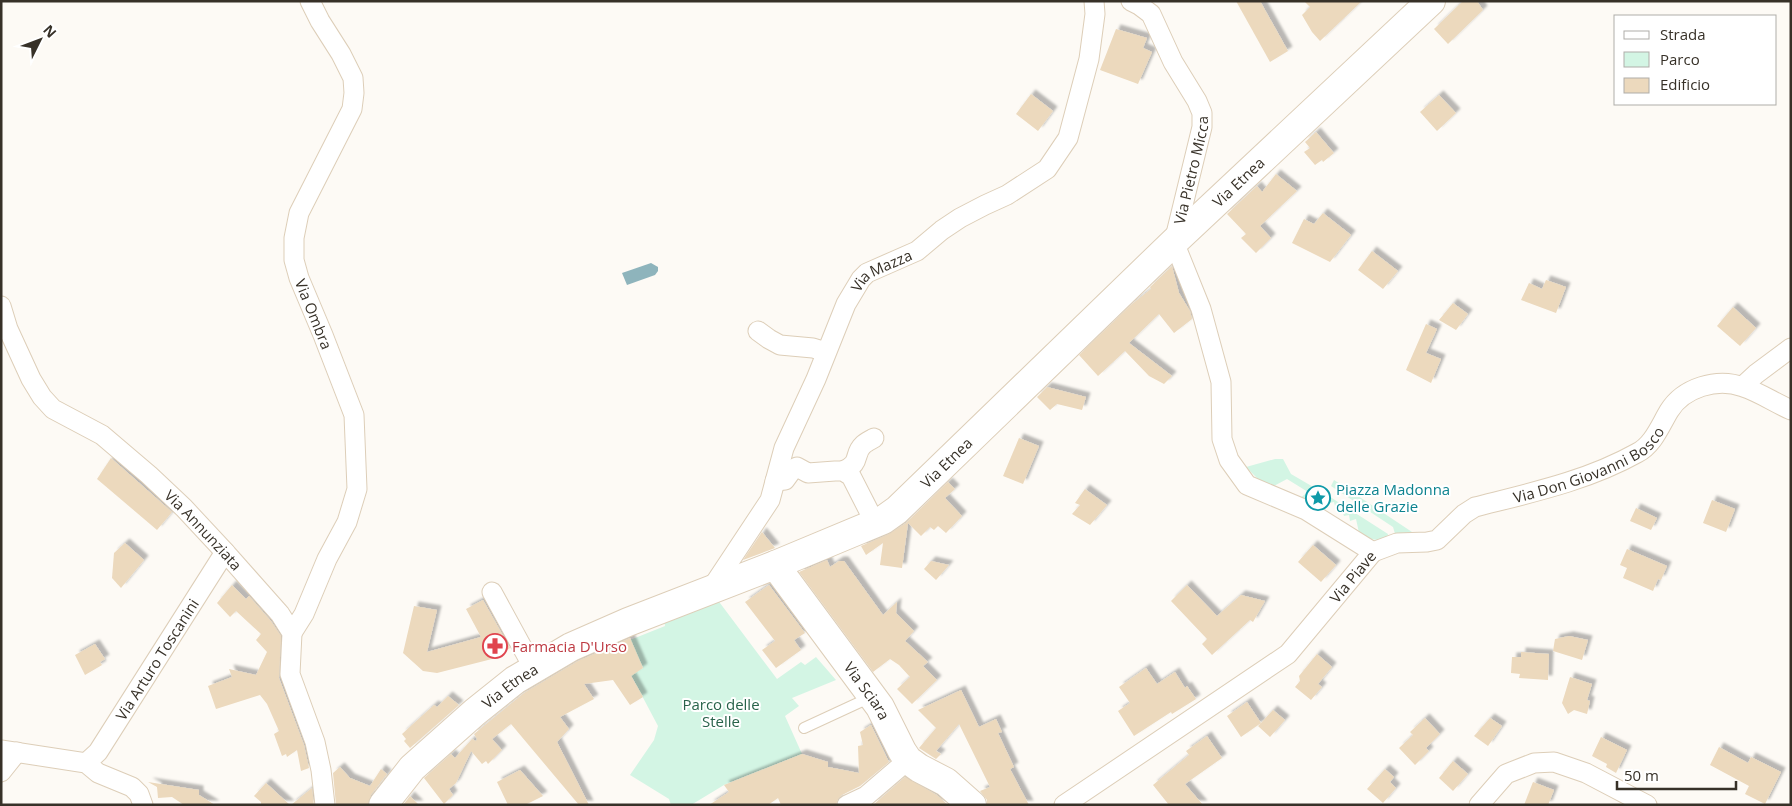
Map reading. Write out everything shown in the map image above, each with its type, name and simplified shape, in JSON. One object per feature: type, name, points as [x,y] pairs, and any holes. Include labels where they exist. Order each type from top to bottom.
[{"type":"main road","name":"Via Etnea","points":[[384,805],[412,768],[475,712],[515,680],[571,647],[628,622],[775,566],[875,523],[897,510],[1174,242],[1432,1]]},
{"type":"main road","name":"Via Sciara","points":[[775,566],[880,707],[902,752],[908,760]]},
{"type":"main road","points":[[908,760],[946,782],[972,805]]},
{"type":"street","name":"Via Ombra","points":[[292,633],[304,614],[327,559],[347,522],[357,489],[354,415],[299,278],[294,260],[294,238],[299,213],[352,109],[354,93],[353,78],[310,1]]},
{"type":"street","name":"Via Mazza","points":[[709,592],[770,500],[784,448],[816,379],[846,304],[862,279],[867,273],[918,251],[942,230],[972,211],[1032,181],[1046,170],[1068,138],[1089,59],[1095,14],[1094,1]]},
{"type":"street","name":"Via Pietro Micca","points":[[1131,1],[1150,14],[1173,62],[1198,102],[1202,113],[1202,127],[1174,242]]},
{"type":"street","name":"Via Piave","points":[[1064,805],[1288,654],[1373,552],[1306,510],[1247,485],[1236,472],[1229,460],[1222,439],[1221,382],[1200,309],[1174,242]]},
{"type":"street","name":"Via Annunziata","points":[[1,306],[8,329],[31,379],[47,403],[53,409],[90,428],[108,440],[149,475],[184,508],[225,552],[280,614],[292,633]]},
{"type":"street","points":[[758,331],[780,345],[813,348],[826,352]]},
{"type":"street","points":[[1743,386],[1791,348]]},
{"type":"street","name":"Via Don Giovanni Bosco","points":[[1373,552],[1397,543],[1437,540],[1464,514],[1475,507],[1586,476],[1640,452],[1653,440],[1670,409],[1681,396],[1694,390],[1726,383],[1743,386],[1791,410]]},
{"type":"street","points":[[775,481],[785,480],[793,468],[797,467],[808,473],[843,471],[851,468],[861,446],[874,438]]},
{"type":"street","points":[[843,471],[851,476],[875,523]]},
{"type":"street","name":"Via Arturo Toscanini","points":[[86,763],[98,752],[225,552]]},
{"type":"street","points":[[492,592],[534,669]]},
{"type":"street","points":[[292,633],[290,674],[315,742],[321,770],[325,805]]},
{"type":"street","points":[[1,772],[9,751],[86,763],[98,774],[132,787],[139,794],[143,805]]},
{"type":"street","points":[[847,805],[866,796],[908,760]]},
{"type":"street","points":[[1479,805],[1506,774],[1534,763],[1554,762],[1586,773],[1647,805]]},
{"type":"lane","points":[[804,728],[872,697]]},
{"type":"green space","points":[[1275,459],[1283,459],[1291,474],[1315,488],[1307,501],[1300,498],[1308,492],[1287,479],[1272,487],[1257,478],[1246,467]]},
{"type":"green space","points":[[1334,480],[1421,538],[1396,537],[1393,527],[1331,486]]},
{"type":"green space","points":[[1324,493],[1388,534],[1387,539],[1383,541],[1360,537],[1356,519],[1350,521],[1349,515],[1344,516],[1342,509],[1336,510],[1334,502],[1324,504],[1326,512],[1316,505]]},
{"type":"green space","name":"Parco delle Stelle","points":[[717,599],[777,679],[801,662],[805,665],[816,657],[836,680],[792,698],[799,706],[785,716],[802,754],[724,785],[691,805],[671,805],[669,799],[630,775],[654,740],[658,726],[631,675],[643,668],[630,640],[665,626],[664,620]]},
{"type":"water","points":[[651,263],[658,267],[655,275],[627,285],[622,273]]},
{"type":"building","points":[[1236,1],[1260,1],[1288,51],[1270,62]]},
{"type":"building","points":[[1304,1],[1362,1],[1320,41],[1302,15],[1310,7]]},
{"type":"building","points":[[1463,1],[1477,1],[1483,10],[1448,44],[1434,29]]},
{"type":"building","points":[[1116,29],[1147,38],[1143,48],[1152,52],[1138,84],[1100,70]]},
{"type":"building","points":[[1031,94],[1053,111],[1038,131],[1016,114]]},
{"type":"building","points":[[1439,95],[1456,113],[1437,131],[1420,112]]},
{"type":"building","points":[[1316,132],[1334,153],[1323,162],[1322,160],[1315,165],[1304,152],[1310,148],[1305,142]]},
{"type":"building","points":[[1276,174],[1297,191],[1260,226],[1271,238],[1256,253],[1241,238],[1246,234],[1227,214],[1257,186],[1262,192]]},
{"type":"building","points":[[1323,213],[1351,235],[1330,262],[1292,243],[1304,219],[1314,224]]},
{"type":"building","points":[[1372,251],[1398,271],[1383,289],[1358,270]]},
{"type":"building","points":[[1172,266],[1179,293],[1190,311],[1192,319],[1174,333],[1159,314],[1129,343],[1172,376],[1164,384],[1149,376],[1125,351],[1098,376],[1079,355],[1132,304],[1151,289],[1150,287]]},
{"type":"building","points":[[1546,280],[1566,287],[1556,313],[1521,300],[1529,283],[1542,289]]},
{"type":"building","points":[[1453,303],[1468,314],[1456,330],[1439,320]]},
{"type":"building","points":[[1733,307],[1756,328],[1740,346],[1717,326]]},
{"type":"building","points":[[1426,324],[1437,329],[1426,353],[1441,359],[1431,383],[1406,370]]},
{"type":"building","points":[[1047,387],[1086,397],[1082,410],[1057,404],[1050,410],[1037,397]]},
{"type":"building","points":[[1019,438],[1039,446],[1023,484],[1003,476]]},
{"type":"building","points":[[111,458],[172,512],[157,530],[97,479]]},
{"type":"building","points":[[948,482],[955,489],[945,498],[962,516],[946,533],[938,526],[934,530],[930,527],[921,536],[908,523],[902,568],[880,565],[883,543],[866,555],[861,546],[889,534],[906,523]]},
{"type":"building","points":[[1085,489],[1107,505],[1090,525],[1072,514],[1080,505],[1075,503]]},
{"type":"building","points":[[1712,500],[1735,509],[1726,532],[1703,523]]},
{"type":"building","points":[[1636,508],[1657,518],[1651,530],[1630,521]]},
{"type":"building","points":[[762,532],[775,548],[743,560]]},
{"type":"building","points":[[125,543],[144,560],[121,588],[112,578],[114,553]]},
{"type":"building","points":[[1313,545],[1336,565],[1321,582],[1298,562]]},
{"type":"building","points":[[1627,549],[1667,566],[1661,580],[1658,579],[1653,591],[1623,578],[1627,568],[1620,565]]},
{"type":"building","points":[[827,560],[830,567],[839,561],[844,561],[883,615],[897,602],[896,613],[914,631],[905,641],[928,662],[923,666],[937,680],[912,704],[897,689],[910,677],[899,665],[890,659],[873,672],[799,572]]},
{"type":"building","points":[[931,561],[949,565],[936,580],[924,569]]},
{"type":"building","points":[[232,585],[246,599],[249,596],[271,621],[281,636],[279,678],[304,745],[309,768],[301,771],[297,750],[287,757],[286,754],[282,756],[274,734],[279,731],[267,704],[260,695],[216,709],[208,686],[232,677],[229,669],[256,675],[267,652],[256,640],[261,634],[236,611],[230,617],[217,603]]},
{"type":"building","points":[[769,585],[805,633],[794,640],[801,650],[776,668],[762,650],[775,641],[745,602]]},
{"type":"building","points":[[1187,585],[1217,616],[1241,595],[1265,601],[1253,622],[1250,620],[1212,655],[1202,644],[1207,639],[1171,601]]},
{"type":"building","points":[[483,600],[510,648],[492,659],[437,673],[423,671],[403,653],[414,606],[437,610],[427,652],[481,637],[466,609]]},
{"type":"building","points":[[1569,636],[1588,640],[1582,660],[1553,651],[1555,639]]},
{"type":"building","points":[[630,638],[643,668],[631,676],[643,697],[630,705],[613,680],[584,684],[594,699],[560,717],[569,729],[557,742],[589,805],[579,805],[511,724],[492,739],[502,750],[488,764],[486,761],[482,764],[471,751],[456,783],[449,789],[453,795],[444,804],[424,778],[451,754],[455,758],[472,739],[476,741],[477,739],[474,734],[524,693],[578,661]]},
{"type":"building","points":[[95,644],[105,659],[100,662],[102,665],[85,675],[75,655]]},
{"type":"building","points":[[1521,652],[1549,654],[1548,680],[1519,678],[1520,674],[1511,673],[1512,657],[1521,657]]},
{"type":"building","points":[[1317,654],[1332,667],[1318,684],[1322,687],[1311,700],[1295,687],[1300,681],[1299,676]]},
{"type":"building","points":[[1146,668],[1157,684],[1175,672],[1185,688],[1187,686],[1196,699],[1172,714],[1171,712],[1134,736],[1118,711],[1130,703],[1119,687]]},
{"type":"building","points":[[1570,677],[1592,684],[1587,700],[1590,701],[1587,714],[1574,710],[1568,714],[1562,703]]},
{"type":"building","points":[[961,690],[979,727],[996,719],[1002,732],[998,733],[1014,767],[1010,769],[1029,805],[987,805],[987,800],[980,791],[990,787],[959,724],[936,751],[941,754],[936,759],[919,748],[936,728],[918,710]]},
{"type":"building","points":[[448,696],[459,705],[410,748],[404,741],[406,739],[402,734],[434,705],[437,707]]},
{"type":"building","points":[[1247,702],[1261,723],[1241,737],[1227,716]]},
{"type":"building","points":[[1273,710],[1285,720],[1270,737],[1258,726]]},
{"type":"building","points":[[1425,718],[1440,734],[1426,748],[1429,751],[1415,765],[1399,748],[1413,735],[1410,732]]},
{"type":"building","points":[[1490,718],[1502,726],[1488,746],[1474,736]]},
{"type":"building","points":[[871,725],[889,762],[860,786],[842,795],[836,805],[781,805],[778,798],[768,805],[709,805],[729,792],[724,785],[802,754],[828,762],[828,767],[859,773],[858,746],[863,745],[860,732]]},
{"type":"building","points":[[1207,736],[1222,758],[1185,784],[1203,805],[1169,805],[1153,785],[1189,755],[1186,751]]},
{"type":"building","points":[[1601,737],[1627,750],[1616,773],[1606,767],[1607,764],[1592,756]]},
{"type":"building","points":[[1719,747],[1748,763],[1751,757],[1781,772],[1765,804],[1745,794],[1749,786],[1710,765]]},
{"type":"building","points":[[1453,761],[1468,774],[1453,791],[1439,778]]},
{"type":"building","points":[[340,767],[350,778],[370,786],[381,769],[387,774],[371,795],[368,805],[336,805],[333,773]]},
{"type":"building","points":[[1385,769],[1394,777],[1390,782],[1396,788],[1383,803],[1367,789]]},
{"type":"building","points":[[520,770],[543,796],[525,805],[508,805],[497,782]]},
{"type":"building","points":[[905,777],[937,795],[948,805],[873,805]]},
{"type":"building","points":[[148,782],[199,790],[199,795],[215,805],[184,805],[172,797],[158,798],[157,787]]},
{"type":"building","points":[[1533,782],[1554,790],[1548,805],[1524,805]]},
{"type":"building","points":[[266,783],[290,805],[261,805],[261,802],[254,796]]},
{"type":"building","points":[[312,788],[314,805],[291,805]]},
{"type":"building","points":[[410,796],[419,805],[403,805]]},
{"type":"place","name":"Piazza Madonna delle Grazie","points":[[1318,498]]},
{"type":"place","name":"Farmacia D'Urso","points":[[495,646]]}]
